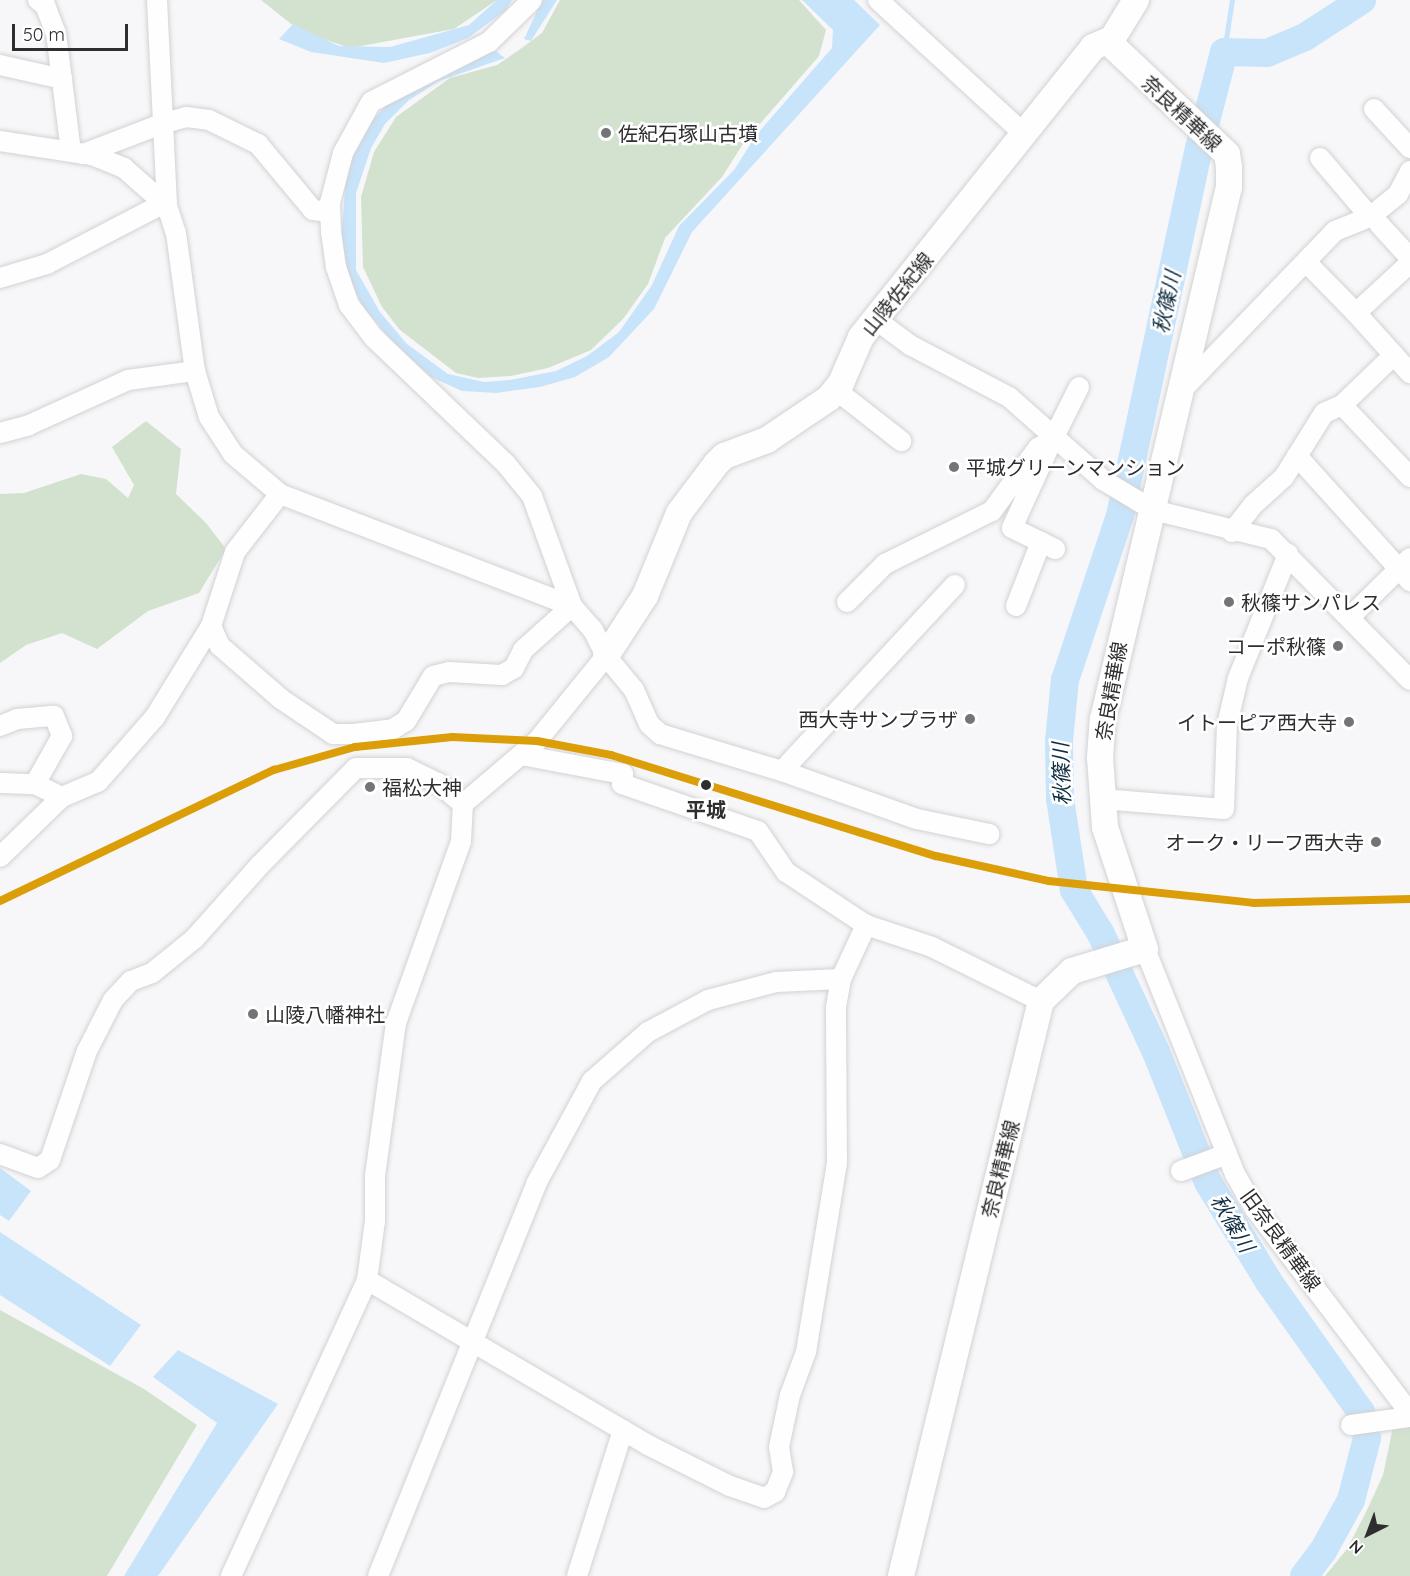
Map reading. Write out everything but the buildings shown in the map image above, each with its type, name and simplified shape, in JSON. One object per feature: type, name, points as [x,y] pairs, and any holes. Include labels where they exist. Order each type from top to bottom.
[{"type":"main road","points":[[1112,39],[1136,0]]},
{"type":"main road","name":"山陵佐紀線","points":[[606,656],[645,596],[679,513],[716,464],[724,456],[767,440],[836,390],[861,337],[875,319],[1093,47],[1112,39]]},
{"type":"main road","name":"奈良精華線","points":[[1112,39],[1123,59],[1227,154],[1229,187],[1149,508],[1103,719],[1102,799],[1106,827],[1139,951]]},
{"type":"main road","points":[[1041,1001],[1072,971],[1139,951]]},
{"type":"main road","name":"奈良精華線","points":[[901,1576],[1041,1001]]},
{"type":"street","points":[[38,0],[45,5],[56,33],[62,80],[77,153]]},
{"type":"street","points":[[157,0],[164,123],[165,204],[176,233],[195,371],[209,417],[233,454],[280,494],[572,606]]},
{"type":"street","points":[[532,0],[489,42],[371,102],[343,153],[330,212],[336,267],[349,305],[374,338],[506,464],[532,496],[572,606],[593,630],[606,656],[634,690],[649,724],[660,734],[782,771],[917,819],[989,834]]},
{"type":"street","points":[[878,0],[1024,134]]},
{"type":"street","points":[[0,65],[62,80]]},
{"type":"street","points":[[1374,109],[1410,148]]},
{"type":"street","points":[[77,153],[186,117],[226,125],[258,144],[313,210],[330,212]]},
{"type":"street","points":[[0,141],[77,153],[124,168],[165,204]]},
{"type":"street","points":[[1320,158],[1410,260],[1356,313]]},
{"type":"street","points":[[1178,393],[1335,231],[1374,220],[1398,194],[1410,171]]},
{"type":"street","points":[[0,278],[47,264],[165,204]]},
{"type":"street","points":[[1305,262],[1356,313],[1410,373]]},
{"type":"street","points":[[875,319],[910,345],[1009,397],[1053,439],[1102,480],[1149,508],[1232,532],[1271,539],[1410,680]]},
{"type":"street","points":[[1232,532],[1253,505],[1284,477],[1324,413],[1342,405],[1394,355]]},
{"type":"street","points":[[0,433],[29,425],[128,380],[195,371]]},
{"type":"street","points":[[1017,606],[1048,546],[1012,528],[1079,387]]},
{"type":"street","points":[[836,390],[901,441]]},
{"type":"street","points":[[1342,405],[1410,477]]},
{"type":"street","points":[[847,602],[885,564],[992,512],[1038,448],[1053,439]]},
{"type":"street","points":[[1297,456],[1406,569],[1350,617]]},
{"type":"street","points":[[0,857],[62,797],[98,782],[155,717],[211,626],[235,552],[280,494]]},
{"type":"street","points":[[1102,799],[1224,809],[1227,725],[1238,678],[1288,554]]},
{"type":"street","points":[[782,771],[955,585]]},
{"type":"street","points":[[211,626],[220,646],[281,699],[333,734],[354,734],[393,729],[406,721],[433,676],[449,672],[502,675],[513,668],[523,650],[572,606]]},
{"type":"street","points":[[231,1576],[367,1280],[375,1221],[375,1176],[396,1023],[461,841],[463,804],[521,754],[606,656]]},
{"type":"street","points":[[0,726],[17,719],[54,716],[62,736],[35,784]]},
{"type":"street","points":[[521,754],[623,774],[622,784],[758,831],[786,872],[866,926],[932,947],[1041,1001]]},
{"type":"street","points":[[0,1155],[38,1168],[51,1160],[87,1051],[112,1000],[131,981],[152,973],[194,939],[356,768],[407,768],[438,783],[463,804]]},
{"type":"street","points":[[0,783],[35,784],[62,797]]},
{"type":"street","points":[[367,1280],[623,1431],[730,1486],[764,1498],[775,1492],[783,1472],[779,1447],[790,1395],[806,1352],[837,1163],[836,1007],[841,979],[866,926]]},
{"type":"street","name":"旧奈良精華線","points":[[1139,951],[1227,1154],[1255,1209],[1410,1415]]},
{"type":"street","points":[[378,1576],[536,1184],[592,1081],[648,1032],[708,1000],[776,982],[841,979]]},
{"type":"street","points":[[1181,1171],[1227,1154]]},
{"type":"street","points":[[1351,1425],[1410,1415]]},
{"type":"street","points":[[577,1576],[623,1431]]},
{"type":"green space","points":[[261,0],[497,0],[454,29],[350,48],[300,31]]},
{"type":"green space","points":[[560,0],[799,0],[826,30],[819,56],[745,141],[722,177],[665,238],[648,284],[623,319],[591,350],[548,368],[511,376],[478,378],[456,373],[400,330],[382,307],[363,267],[361,197],[374,152],[396,117],[450,78],[497,65],[519,50],[542,33]]},
{"type":"green space","points":[[146,421],[181,449],[176,494],[206,523],[226,549],[199,593],[148,611],[97,649],[62,633],[26,645],[0,663],[0,494],[24,493],[81,474],[106,479],[128,498],[134,485],[112,447]]},
{"type":"green space","points":[[0,1310],[144,1389],[197,1425],[107,1576],[0,1576]]},
{"type":"green space","points":[[1410,1424],[1410,1576],[1325,1576],[1347,1549],[1383,1475],[1393,1427]]},
{"type":"water","points":[[497,0],[512,0],[506,10],[468,38],[430,53],[384,63],[311,52],[279,39],[293,24],[339,46],[390,47],[469,25]]},
{"type":"water","points":[[542,0],[557,0],[531,41],[524,39]]},
{"type":"water","points":[[802,0],[854,0],[880,25],[692,232],[654,309],[609,357],[575,377],[540,387],[496,393],[462,391],[431,377],[391,340],[362,305],[348,276],[341,242],[347,163],[366,128],[388,103],[454,63],[496,51],[505,58],[439,81],[409,100],[385,124],[371,148],[356,193],[356,270],[380,312],[407,344],[448,374],[484,382],[510,380],[556,371],[587,356],[619,332],[652,285],[679,226],[734,170],[757,134],[832,48],[833,30]]},
{"type":"water","points":[[0,1168],[31,1191],[9,1221],[0,1215]]},
{"type":"water","points":[[0,1232],[141,1325],[110,1366],[0,1295]]},
{"type":"water","points":[[178,1350],[278,1404],[158,1576],[124,1576],[217,1423],[153,1377]]},
{"type":"waterway","points":[[1224,52],[1232,0]]},
{"type":"waterway","name":"秋篠川","points":[[1304,1576],[1323,1551],[1351,1500],[1367,1438],[1361,1412],[1269,1282],[1208,1182],[1156,1052],[1101,934],[1074,890],[1060,799],[1059,741],[1065,680],[1120,516],[1199,148],[1224,52],[1267,53],[1305,37],[1362,0]]},
{"type":"transit line","points":[[0,901],[274,770],[355,747],[452,737],[537,741],[611,755],[936,856],[1049,881],[1254,903],[1410,899]]},
{"type":"place","name":"佐紀石塚山古墳","points":[[606,133]]},
{"type":"place","name":"平城グリーンマンション","points":[[954,467]]},
{"type":"place","name":"秋篠サンパレス","points":[[1229,602]]},
{"type":"place","name":"コーポ秋篠","points":[[1338,646]]},
{"type":"place","name":"西大寺サンプラザ","points":[[970,719]]},
{"type":"place","name":"イトーピア西大寺","points":[[1349,722]]},
{"type":"place","name":"平城","points":[[706,785]]},
{"type":"place","name":"福松大神","points":[[370,787]]},
{"type":"place","name":"オーク・リーフ西大寺","points":[[1376,842]]},
{"type":"place","name":"山陵八幡神社","points":[[253,1014]]}]
